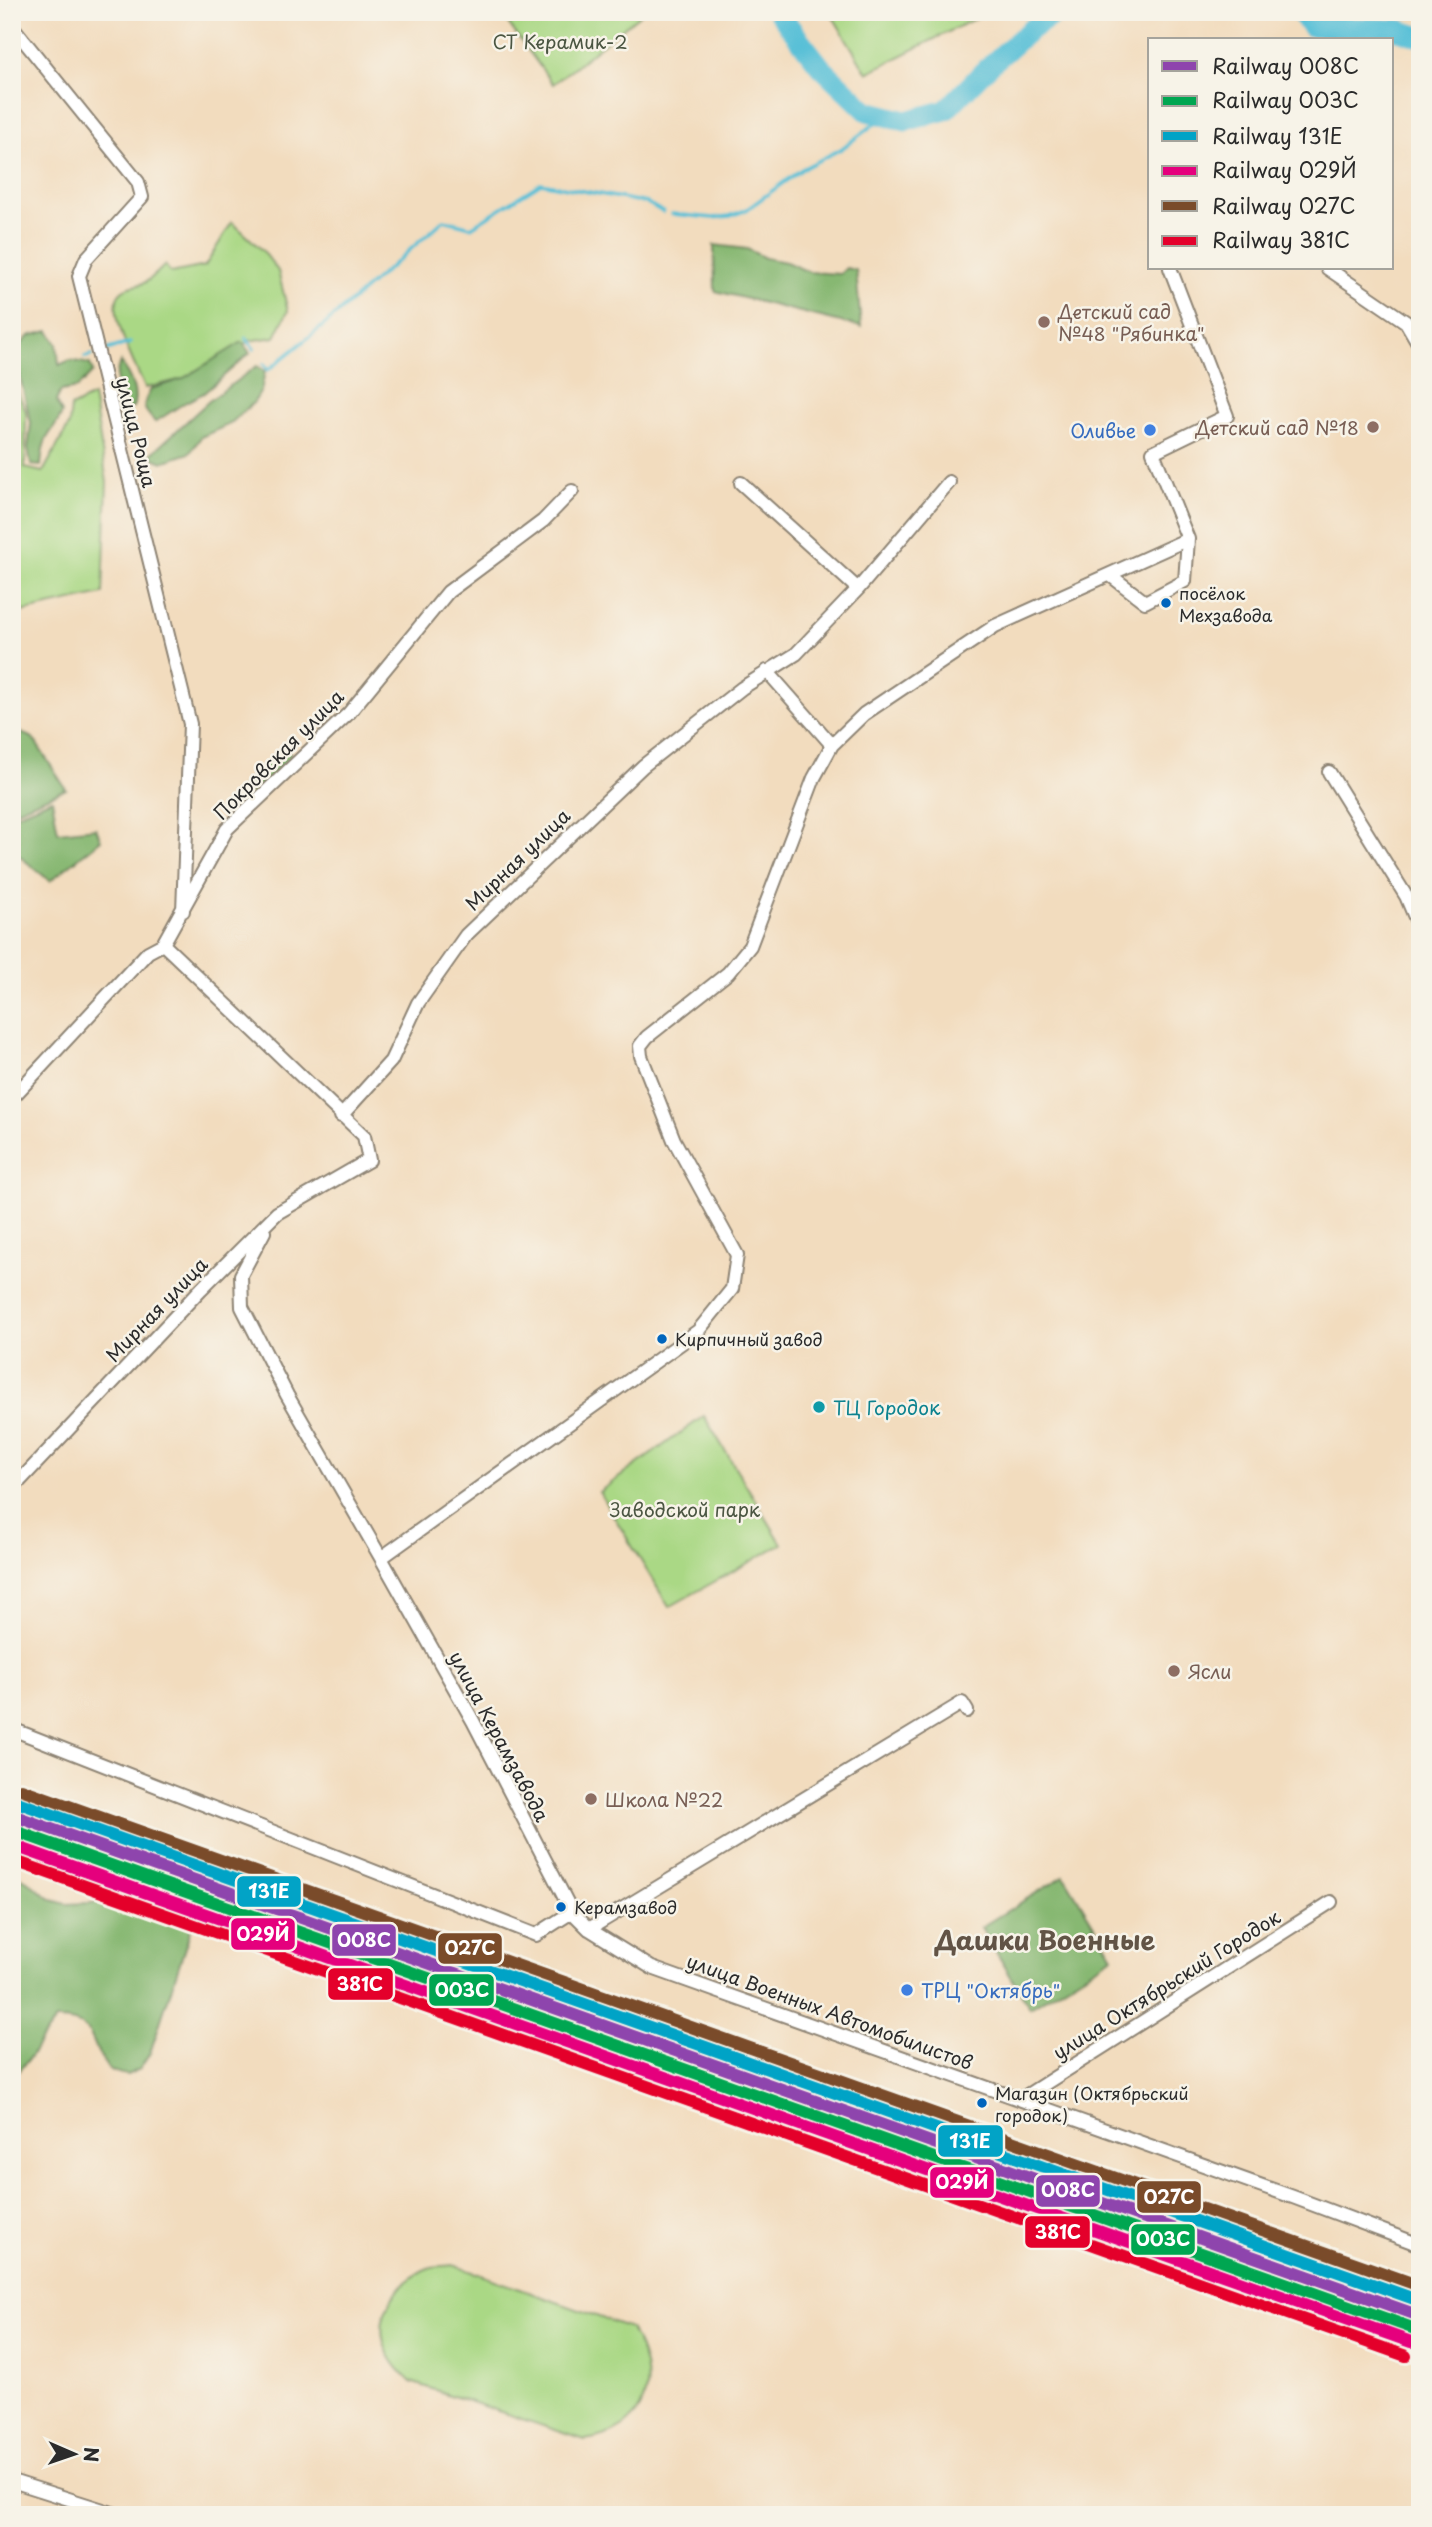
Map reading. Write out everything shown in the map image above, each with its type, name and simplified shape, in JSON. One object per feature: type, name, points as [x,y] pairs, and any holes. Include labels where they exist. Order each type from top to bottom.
[{"type":"street","name":"улица Роща","points":[[12,26],[138,182],[142,197],[86,259],[79,276],[190,724],[183,911]]},
{"type":"street","points":[[1110,575],[1145,602],[1185,581],[1188,539],[1153,452],[1227,416],[1171,270]]},
{"type":"street","points":[[1330,270],[1406,322],[1420,346]]},
{"type":"street","name":"Мирная улица","points":[[341,1116],[391,1061],[418,1003],[466,935],[643,766],[742,688],[796,654],[858,589],[949,482]]},
{"type":"street","points":[[741,483],[858,589]]},
{"type":"street","name":"Покровская улица","points":[[12,1098],[148,952],[163,944],[227,829],[349,713],[448,592],[543,521],[572,491]]},
{"type":"street","points":[[381,1558],[698,1331],[732,1289],[737,1255],[674,1140],[641,1056],[640,1046],[647,1037],[728,973],[750,946],[814,778],[832,745],[864,714],[995,626],[1188,539]]},
{"type":"street","points":[[767,671],[832,745]]},
{"type":"street","points":[[1329,772],[1406,896],[1420,929]]},
{"type":"street","name":"Мирная улица","points":[[12,1489],[201,1289],[277,1213],[369,1160],[364,1136],[163,944]]},
{"type":"street","name":"улица Керамзавода","points":[[270,1220],[242,1275],[242,1307],[287,1395],[473,1721],[572,1912],[589,1929]]},
{"type":"street","points":[[589,1929],[962,1703],[967,1711]]},
{"type":"street","points":[[12,1729],[536,1935],[572,1912]]},
{"type":"street","name":"улица Октябрьский Городок","points":[[1021,2099],[1331,1902]]},
{"type":"street","name":"улица Военных Автомобилистов","points":[[589,1929],[652,1968],[1420,2245]]},
{"type":"street","points":[[12,2481],[119,2515]]},
{"type":"green space","name":"СТ Керамик-2","points":[[500,12],[643,12],[553,84]]},
{"type":"green space","points":[[830,12],[988,12],[867,73]]},
{"type":"green space","points":[[232,222],[263,251],[278,271],[288,311],[275,337],[248,341],[216,371],[145,388],[120,327],[117,315],[119,294],[147,281],[165,265],[171,273],[205,266]]},
{"type":"green space","points":[[714,245],[747,249],[765,258],[786,262],[809,272],[840,274],[846,268],[856,270],[861,327],[715,291]]},
{"type":"green space","points":[[49,331],[57,344],[59,365],[70,360],[90,364],[93,372],[77,388],[61,391],[56,401],[62,413],[45,441],[41,466],[31,465],[28,448],[31,423],[14,352],[29,336]]},
{"type":"green space","points":[[242,342],[250,353],[204,393],[155,422],[147,413],[144,407],[151,389],[182,379]]},
{"type":"green space","points":[[121,362],[134,390],[133,408],[127,409],[117,386]]},
{"type":"green space","points":[[257,366],[265,371],[261,391],[254,402],[230,424],[201,437],[190,453],[162,462],[149,456],[209,401]]},
{"type":"green space","points":[[12,378],[26,412],[25,468],[43,472],[69,425],[71,407],[93,396],[107,482],[103,594],[12,614]]},
{"type":"green space","points":[[12,729],[33,738],[66,789],[12,812]]},
{"type":"green space","points":[[283,747],[292,755],[252,795],[242,787]]},
{"type":"green space","points":[[52,799],[58,832],[96,828],[101,840],[50,881],[12,850],[12,816]]},
{"type":"green space","name":"Заводской парк","points":[[704,1416],[782,1544],[669,1607],[599,1492]]},
{"type":"green space","points":[[12,1874],[26,1880],[52,1900],[66,1904],[112,1902],[126,1897],[169,1904],[184,1911],[192,1926],[150,2053],[140,2069],[127,2075],[113,2071],[104,2063],[88,2031],[71,2021],[56,2020],[23,2066],[17,2072],[12,2070]]},
{"type":"green space","points":[[1064,1876],[1113,1956],[1030,2008],[981,1927]]},
{"type":"green space","points":[[453,2265],[630,2328],[640,2347],[647,2384],[644,2400],[636,2414],[624,2426],[585,2440],[411,2382],[400,2371],[386,2348],[382,2325],[385,2313],[400,2288],[414,2275],[432,2267]]},
{"type":"waterway","points":[[778,12],[821,67],[867,111],[906,121],[946,110],[987,68],[1030,30],[1057,12]]},
{"type":"waterway","points":[[1300,12],[1311,26],[1399,30],[1420,37]]},
{"type":"waterway","points":[[672,214],[713,218],[746,210],[802,169],[841,149],[885,116]]},
{"type":"waterway","points":[[264,364],[268,370],[323,326],[444,220],[471,227],[541,183],[647,203],[663,212]]},
{"type":"waterway","points":[[246,338],[254,349]]},
{"type":"waterway","points":[[106,350],[130,343]]},
{"type":"waterway","points":[[85,357],[92,355]]},
{"type":"rail line","name":"027С","points":[[21,1789],[1420,2286]]},
{"type":"rail line","name":"131Е","points":[[17,1802],[1420,2301]]},
{"type":"rail line","name":"008С","points":[[12,1815],[1420,2316]]},
{"type":"rail line","name":"003С","points":[[12,1830],[1415,2329]]},
{"type":"rail line","name":"029Й","points":[[12,1845],[1411,2342]]},
{"type":"rail line","name":"381С","points":[[12,1860],[1406,2356]]},
{"type":"place","name":"Детский сад №48 \"Рябинка\"","points":[[1044,322]]},
{"type":"place","name":"Детский сад №18","points":[[1373,427]]},
{"type":"place","name":"Оливье","points":[[1150,430]]},
{"type":"place","name":"посёлок Мехзавода","points":[[1166,603]]},
{"type":"place","name":"Кирпичный завод","points":[[662,1339]]},
{"type":"place","name":"ТЦ Городок","points":[[819,1407]]},
{"type":"place","name":"Ясли","points":[[1174,1671]]},
{"type":"place","name":"Школа №22","points":[[591,1799]]},
{"type":"place","name":"Керамзавод","points":[[561,1907]]},
{"type":"place","name":"ТРЦ \"Октябрь\"","points":[[907,1990]]},
{"type":"place","name":"Магазин (Октябрьский городок)","points":[[982,2103]]},
{"type":"district","name":"Дашки Военные","points":[[1045,1939]]}]
